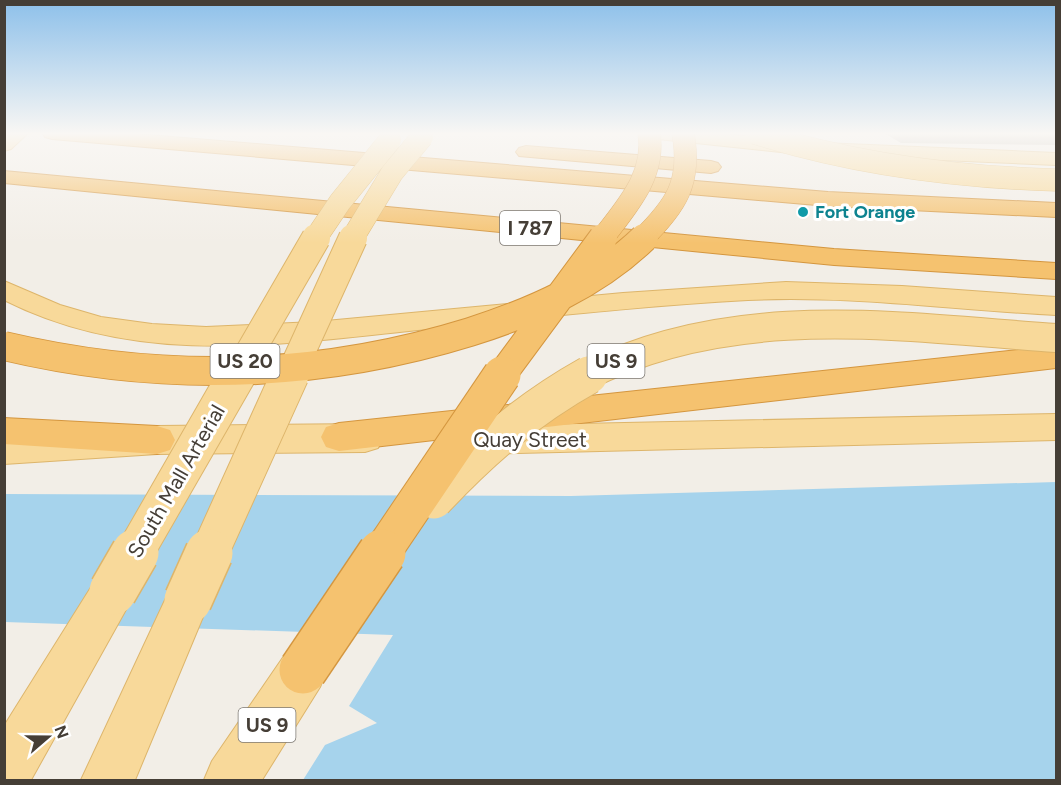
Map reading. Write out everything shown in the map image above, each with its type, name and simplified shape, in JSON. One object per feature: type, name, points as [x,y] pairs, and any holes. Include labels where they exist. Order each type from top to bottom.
[{"type":"highway","points":[[477,170],[828,199],[1056,210]]},
{"type":"highway","points":[[303,670],[504,371],[634,197],[647,170]]},
{"type":"highway","points":[[4,346],[66,361],[112,368],[210,372],[311,366],[376,356],[445,339],[506,319],[557,297],[620,260],[668,212],[684,180],[685,170]]},
{"type":"highway","name":"I 787","points":[[4,177],[834,257],[1056,271]]},
{"type":"highway","points":[[839,180],[1056,195]]},
{"type":"highway","points":[[339,437],[762,392],[1056,357]]},
{"type":"highway","points":[[4,431],[157,440]]},
{"type":"main road","name":"South Mall Arterial","points":[[4,776],[313,243],[346,194],[373,170]]},
{"type":"main road","name":"South Mall Arterial","points":[[108,780],[344,255],[393,170]]},
{"type":"main road","points":[[919,170],[995,178],[1056,180]]},
{"type":"main road","points":[[4,290],[37,306],[73,319],[156,334],[203,336],[302,332],[721,293],[780,290],[861,292],[1056,306]]},
{"type":"main road","name":"US 9","points":[[231,780],[303,670],[417,520],[464,465],[523,416],[558,391],[598,369],[630,355],[683,338],[778,325],[866,326],[1056,338]]},
{"type":"main road","name":"Quay Street","points":[[4,450],[157,440],[339,437],[520,440],[1056,427]]},
{"type":"water","points":[[1056,482],[1056,780],[5,780],[5,494],[571,496]]},
{"type":"pier","points":[[5,622],[393,635],[349,706],[377,723],[325,745],[303,780],[5,780]]},
{"type":"place","name":"Fort Orange","points":[[803,212]]}]
